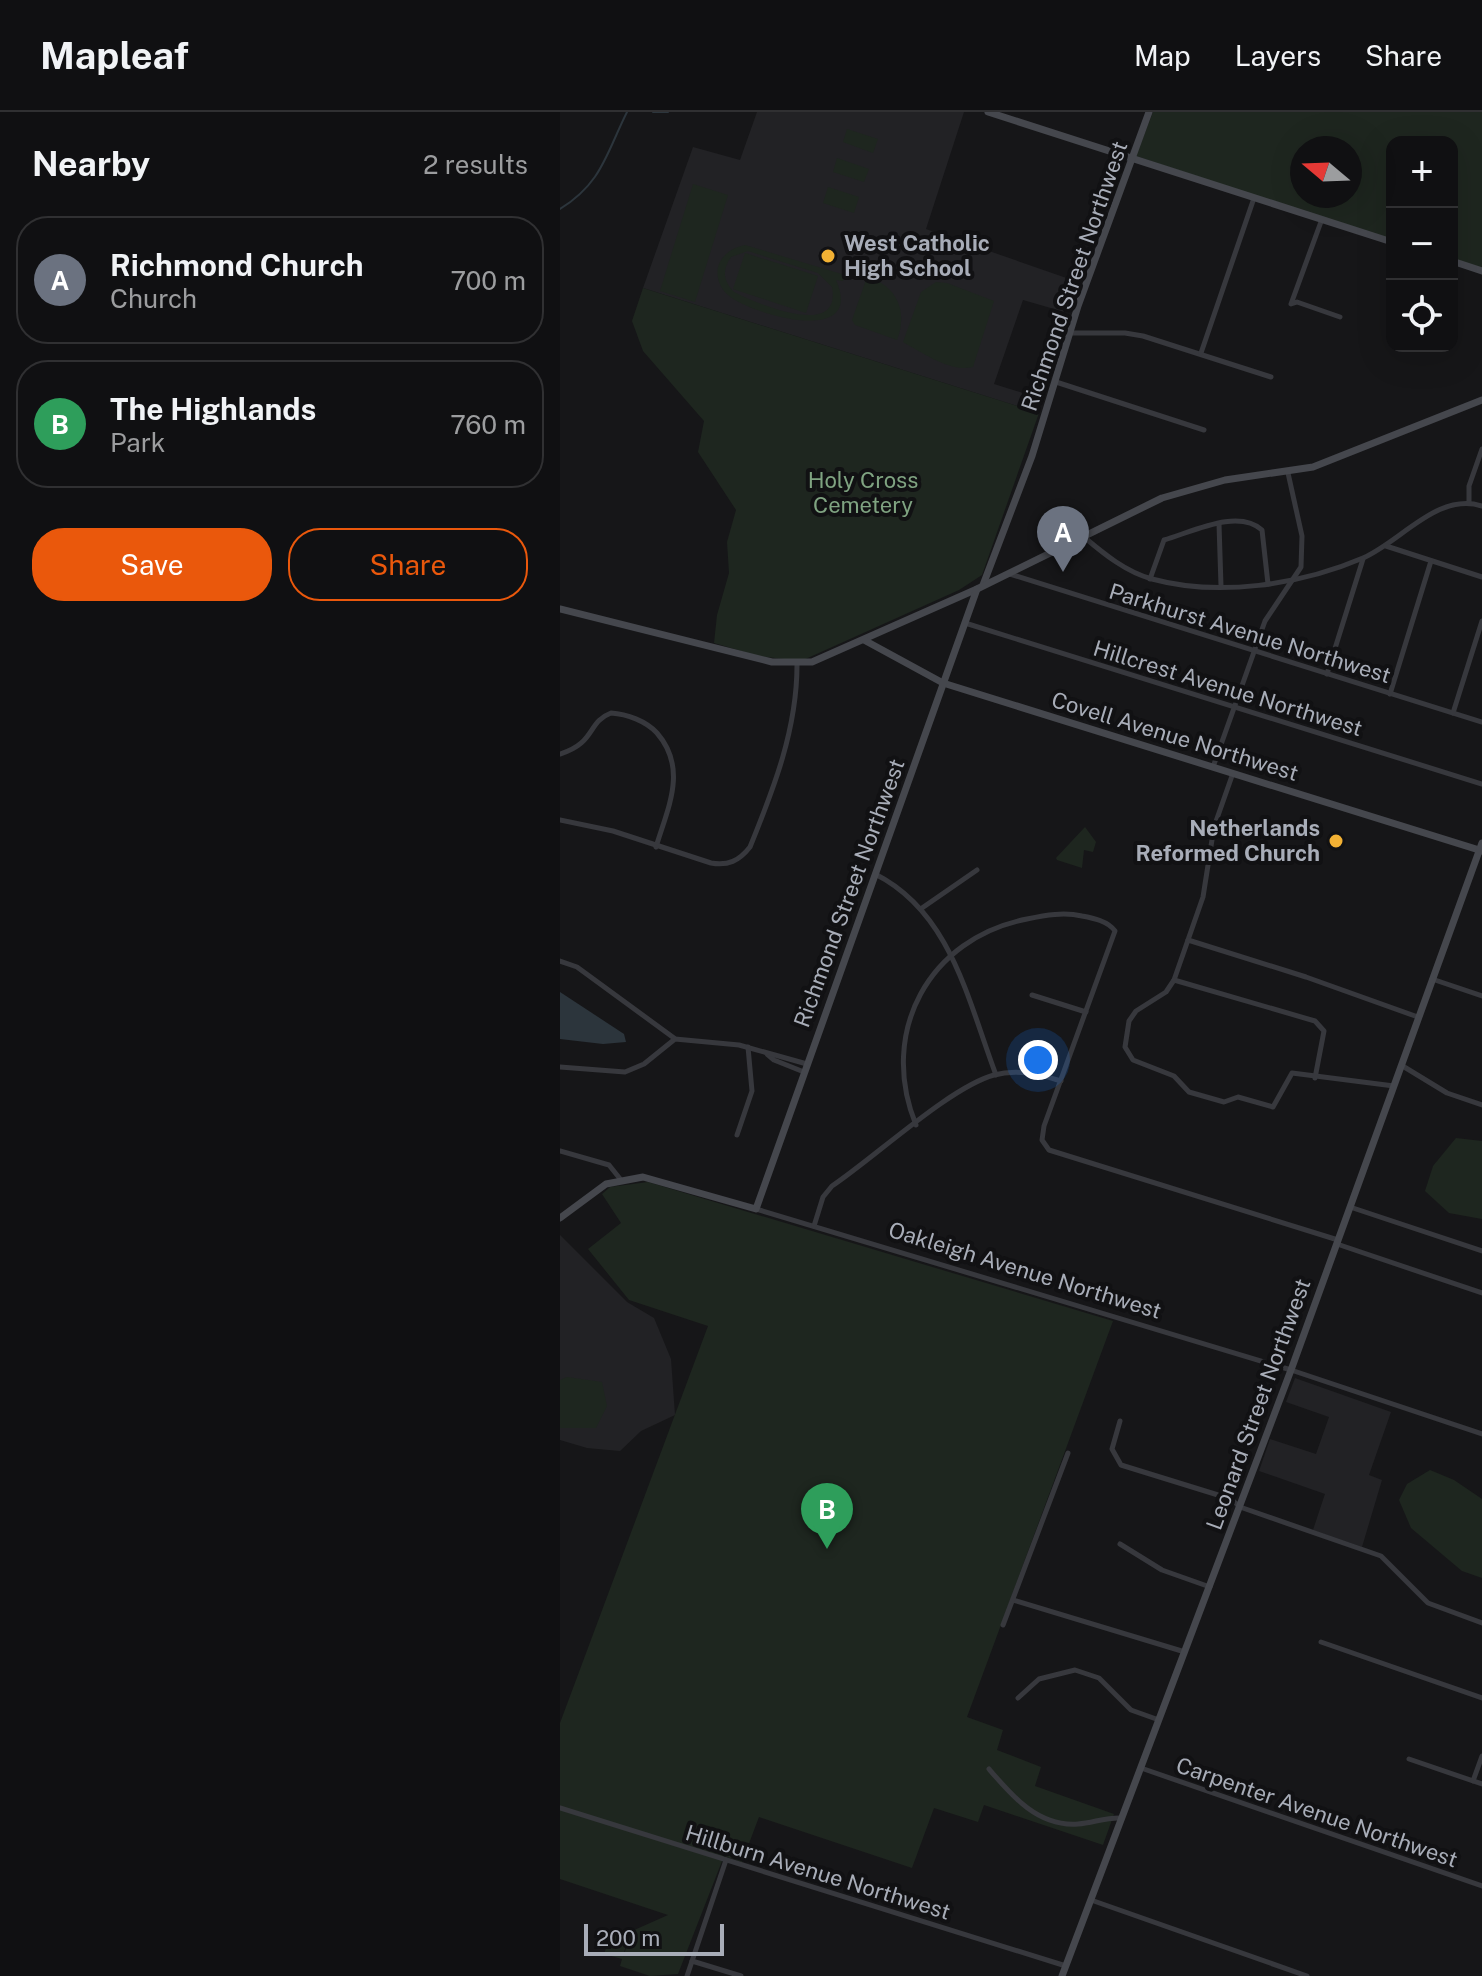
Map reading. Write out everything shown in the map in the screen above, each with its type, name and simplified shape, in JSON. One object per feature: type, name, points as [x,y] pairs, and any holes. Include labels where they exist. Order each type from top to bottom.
[{"type":"street","points":[[988,112],[1386,240]]},
{"type":"street","name":"Richmond Street Northwest","points":[[756,1209],[965,623],[997,554],[1056,382],[1069,333],[1149,112]]},
{"type":"street","points":[[1201,353],[1254,198]]},
{"type":"street","points":[[1322,219],[1291,304],[1297,302],[1340,317]]},
{"type":"street","points":[[1458,263],[1482,271]]},
{"type":"street","points":[[1069,333],[1125,333],[1201,353],[1271,377]]},
{"type":"street","points":[[1056,382],[1204,430]]},
{"type":"street","points":[[560,609],[772,662],[797,665],[826,658],[1008,574],[1162,498],[1202,485],[1288,473],[1482,400]]},
{"type":"street","points":[[1469,502],[1469,486],[1482,449]]},
{"type":"street","points":[[1213,767],[1252,652],[1273,607],[1295,579],[1303,546],[1288,473]]},
{"type":"street","points":[[1082,535],[1126,568],[1150,579],[1221,586],[1268,584],[1363,558],[1445,506],[1469,502],[1482,506]]},
{"type":"street","points":[[1150,579],[1164,540],[1245,520],[1262,530],[1268,584]]},
{"type":"street","points":[[1219,524],[1221,586]]},
{"type":"street","points":[[1386,546],[1482,577]]},
{"type":"street","points":[[1327,674],[1363,558]]},
{"type":"street","points":[[1390,694],[1431,561]]},
{"type":"street","name":"Parkhurst Avenue Northwest","points":[[1008,574],[1482,722]]},
{"type":"street","points":[[1453,713],[1482,621]]},
{"type":"street","name":"Hillcrest Avenue Northwest","points":[[965,623],[1482,784]]},
{"type":"street","name":"Covell Avenue Northwest","points":[[864,640],[943,683],[1481,848]]},
{"type":"street","points":[[560,820],[613,831],[720,865],[745,854],[756,833],[792,727],[797,665]]},
{"type":"street","points":[[560,754],[585,743],[598,721],[611,713],[650,726],[666,745],[675,774],[656,847]]},
{"type":"street","points":[[1233,773],[1214,827],[1206,885],[1174,980],[1166,992],[1136,1011],[1129,1021],[1125,1047],[1133,1060],[1174,1076],[1189,1092],[1224,1102],[1238,1097],[1273,1107],[1289,1075],[1368,1080],[1394,1086]]},
{"type":"street","name":"Leonard Street Northwest","points":[[1062,1976],[1291,1370],[1481,848]]},
{"type":"street","points":[[922,908],[977,870]]},
{"type":"street","points":[[875,874],[905,890],[922,908],[952,954],[996,1075]]},
{"type":"street","points":[[916,1125],[904,1088],[903,1047],[917,1000],[930,978],[952,954],[1000,926],[1060,913],[1088,917],[1112,926],[1115,931],[1042,1134],[1049,1150],[1338,1242],[1482,1293]]},
{"type":"street","points":[[1188,940],[1418,1017]]},
{"type":"street","points":[[560,961],[577,967],[675,1039],[748,1047],[806,1068]]},
{"type":"street","points":[[1432,979],[1482,996]]},
{"type":"street","points":[[1174,980],[1315,1021],[1324,1031],[1315,1078]]},
{"type":"street","points":[[1032,995],[1086,1012]]},
{"type":"street","points":[[560,1067],[625,1072],[644,1064],[675,1039]]},
{"type":"street","points":[[737,1135],[752,1091],[748,1047]]},
{"type":"street","points":[[1401,1065],[1447,1093],[1482,1105]]},
{"type":"street","points":[[814,1226],[823,1197],[832,1186],[967,1088],[996,1075],[1031,1073],[1061,1081]]},
{"type":"street","points":[[560,1151],[609,1165],[621,1180],[596,1189],[560,1218]]},
{"type":"street","name":"Oakleigh Avenue Northwest","points":[[621,1180],[655,1178],[1291,1370],[1482,1434]]},
{"type":"street","points":[[1350,1207],[1482,1251]]},
{"type":"street","points":[[1120,1421],[1112,1449],[1121,1465],[1231,1499],[1240,1507],[1381,1556],[1428,1603],[1482,1623]]},
{"type":"street","points":[[1003,1625],[1068,1453]]},
{"type":"street","points":[[1120,1544],[1151,1565],[1210,1587]]},
{"type":"street","points":[[1013,1600],[1185,1652]]},
{"type":"street","points":[[1321,1642],[1482,1698]]},
{"type":"street","points":[[1018,1698],[1039,1679],[1075,1670],[1099,1678],[1131,1710],[1160,1720]]},
{"type":"street","points":[[1473,1781],[1482,1756]]},
{"type":"street","points":[[1409,1759],[1482,1784]]},
{"type":"street","name":"Carpenter Avenue Northwest","points":[[1141,1768],[1482,1886]]},
{"type":"street","points":[[989,1769],[1023,1806],[1048,1820],[1074,1825],[1109,1817],[1123,1818]]},
{"type":"street","name":"Hillburn Avenue Northwest","points":[[560,1808],[1066,1966]]},
{"type":"street","points":[[687,1976],[726,1860]]},
{"type":"street","points":[[1091,1900],[1307,1976]]},
{"type":"street","points":[[692,1961],[741,1976]]},
{"type":"shaded area","name":"West Catholic High School","points":[[757,112],[964,112],[926,229],[1078,282],[1068,313],[1023,300],[994,384],[1039,398],[1039,413],[643,288],[693,147],[740,160]]},
{"type":"shaded area","points":[[560,992],[624,1034],[626,1042],[603,1044],[560,1039]]},
{"type":"shaded area","points":[[560,1235],[627,1302],[654,1318],[671,1359],[675,1415],[641,1431],[620,1451],[587,1448],[560,1440]]},
{"type":"shaded area","points":[[1295,1378],[1391,1412],[1369,1475],[1382,1480],[1362,1547],[1313,1530],[1325,1494],[1259,1471],[1270,1439],[1316,1454],[1329,1417],[1286,1402]]},
{"type":"green space","points":[[1153,112],[1482,112],[1482,271],[1458,263],[1458,136],[1386,136],[1386,239],[1293,208],[1362,208],[1362,136],[1290,136],[1290,207],[1136,156]]},
{"type":"green space","points":[[847,129],[878,139],[873,153],[843,142]]},
{"type":"green space","points":[[837,158],[869,169],[864,182],[833,172]]},
{"type":"green space","points":[[693,184],[728,195],[695,302],[660,291]]},
{"type":"green space","points":[[828,187],[859,197],[854,213],[823,203]]},
{"type":"green space","points":[[745,245],[845,275],[843,281],[836,280],[841,301],[835,314],[821,320],[779,317],[740,303],[728,295],[719,282],[718,267],[725,255]],"holes":[[[748,251],[818,273],[832,287],[832,303],[824,312],[811,315],[778,310],[734,292],[725,275],[731,257]]]},
{"type":"green space","points":[[745,253],[818,276],[806,313],[733,289]]},
{"type":"green space","points":[[867,277],[886,286],[897,301],[901,319],[897,340],[855,325],[852,320]]},
{"type":"green space","points":[[936,282],[947,283],[994,301],[973,367],[946,365],[903,342],[921,292]]},
{"type":"green space","name":"Holy Cross Cemetery","points":[[643,288],[1039,413],[982,575],[959,590],[801,661],[758,656],[714,643],[717,615],[729,573],[727,542],[736,510],[698,452],[704,421],[643,351],[632,321]]},
{"type":"green space","points":[[1085,827],[1096,842],[1093,852],[1084,850],[1082,868],[1057,860],[1056,858]]},
{"type":"green space","points":[[1456,1138],[1482,1141],[1482,1219],[1449,1213],[1425,1191],[1433,1166]]},
{"type":"green space","points":[[648,1182],[1113,1321],[967,1717],[1003,1730],[997,1750],[1041,1767],[1035,1786],[1114,1814],[1103,1845],[984,1805],[978,1822],[934,1808],[912,1868],[759,1817],[742,1862],[724,1856],[678,1974],[650,1976],[620,1966],[622,1959],[604,1954],[608,1942],[617,1934],[628,1937],[623,1957],[632,1931],[668,1915],[560,1879],[560,1723],[708,1326],[629,1300],[588,1249],[621,1223],[602,1194],[610,1187]]},
{"type":"green space","points":[[567,1377],[602,1382],[607,1406],[596,1428],[560,1428],[560,1380]]},
{"type":"green space","points":[[1430,1470],[1454,1480],[1482,1499],[1482,1578],[1462,1571],[1411,1528],[1399,1500],[1407,1484]]},
{"type":"waterway","points":[[560,209],[594,178],[627,112]]},
{"type":"waterway","points":[[653,112],[668,112]]},
{"type":"place","name":"West Catholic High School","points":[[828,256]]},
{"type":"place","name":"Richmond Church","points":[[1063,572]]},
{"type":"place","name":"Netherlands Reformed Church","points":[[1336,841]]},
{"type":"place","name":"The Highlands","points":[[827,1549]]}]
